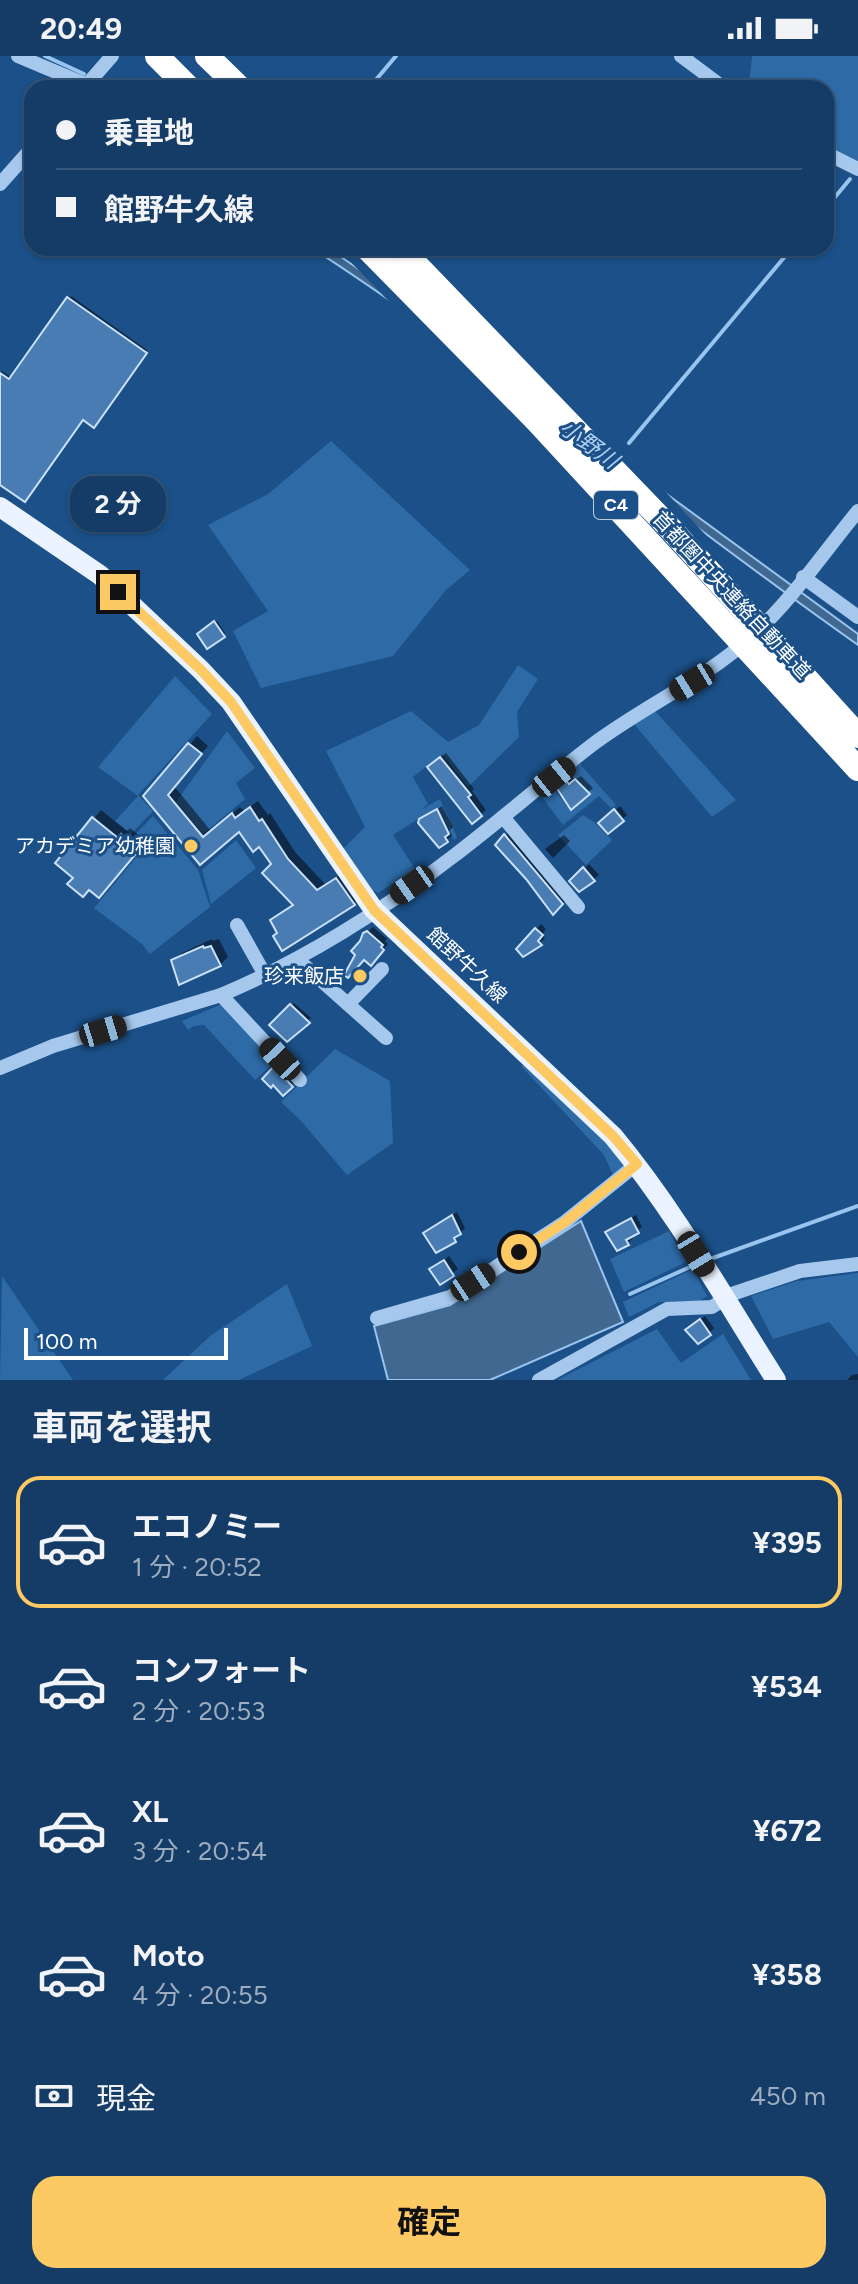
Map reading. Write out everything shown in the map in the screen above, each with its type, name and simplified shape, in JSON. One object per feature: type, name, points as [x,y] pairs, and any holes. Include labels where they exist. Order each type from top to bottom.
[{"type":"highway","points":[[157,56],[181,80]]},
{"type":"highway","points":[[175,56],[199,80]]},
{"type":"highway","points":[[207,56],[232,80]]},
{"type":"highway","points":[[226,56],[249,80]]},
{"type":"highway","name":"首都圏中央連絡自動車道","points":[[375,256],[538,422],[858,769]]},
{"type":"highway","name":"首都圏中央連絡自動車道","points":[[408,256],[597,451],[858,736]]},
{"type":"highway","points":[[771,638],[838,694],[858,716]]},
{"type":"main road","name":"館野牛久線","points":[[0,507],[100,575],[219,689],[374,910],[613,1136],[637,1164],[683,1231],[776,1380]]},
{"type":"street","points":[[18,56],[72,80]]},
{"type":"street","points":[[91,80],[112,56]]},
{"type":"street","points":[[681,56],[713,80]]},
{"type":"street","points":[[0,184],[24,157]]},
{"type":"street","points":[[834,157],[858,169]]},
{"type":"street","points":[[0,1068],[53,1046],[221,995],[297,959],[374,910],[451,858],[593,745],[692,682],[753,635],[858,511]]},
{"type":"street","points":[[800,580],[858,617]]},
{"type":"street","points":[[503,817],[578,907]]},
{"type":"street","points":[[237,925],[265,975]]},
{"type":"street","points":[[297,959],[386,1038]]},
{"type":"street","points":[[348,1004],[382,969]]},
{"type":"street","points":[[221,995],[300,1080]]},
{"type":"street","points":[[377,1318],[450,1297],[565,1222],[637,1164]]},
{"type":"street","points":[[539,1380],[667,1309],[712,1307],[724,1298],[800,1271],[858,1264]]},
{"type":"shaded area","points":[[752,56],[858,56],[858,165],[834,152],[834,80],[750,80]]},
{"type":"shaded area","points":[[331,441],[470,570],[446,590],[393,656],[261,688],[233,631],[268,611],[208,525],[268,494]]},
{"type":"shaded area","points":[[518,665],[538,679],[517,712],[519,737],[468,787],[442,754],[413,777],[428,804],[421,810],[440,799],[457,837],[454,840],[437,807],[393,835],[415,869],[378,893],[365,887],[341,851],[365,827],[326,751],[411,711],[448,742],[479,725]]},
{"type":"shaded area","points":[[175,676],[212,714],[138,795],[153,811],[131,834],[115,821],[138,796],[98,767]]},
{"type":"shaded area","points":[[655,711],[736,800],[712,817],[634,724]]},
{"type":"shaded area","points":[[227,731],[255,768],[236,783],[245,799],[203,834],[176,802]]},
{"type":"shaded area","points":[[579,763],[616,805],[611,808],[599,796],[563,825],[542,797],[552,787],[571,811],[590,795],[575,778],[569,781],[565,776]]},
{"type":"shaded area","points":[[583,815],[612,840],[586,865],[558,835]]},
{"type":"shaded area","points":[[153,816],[198,870],[210,907],[150,954],[142,944],[94,908],[143,849],[132,838]]},
{"type":"shaded area","points":[[236,840],[256,868],[211,904],[202,870]]},
{"type":"shaded area","points":[[222,1004],[275,1062],[255,1080],[204,1025],[188,1030],[182,1021]]},
{"type":"shaded area","points":[[335,1049],[390,1081],[393,1143],[347,1175],[281,1102]]},
{"type":"shaded area","points":[[527,1063],[630,1166],[613,1175],[604,1155],[521,1066]]},
{"type":"shaded area","points":[[669,1231],[686,1262],[624,1292],[610,1259]]},
{"type":"shaded area","points":[[693,1269],[707,1296],[698,1302],[659,1302],[629,1317],[623,1302]]},
{"type":"shaded area","points":[[858,1273],[858,1357],[829,1322],[773,1339],[751,1296],[797,1281]]},
{"type":"shaded area","points":[[2,1276],[73,1380],[0,1380]]},
{"type":"shaded area","points":[[287,1284],[312,1346],[239,1380],[163,1380],[210,1336]]},
{"type":"shaded area","points":[[657,1329],[681,1363],[723,1334],[751,1380],[557,1380]]},
{"type":"water","name":"小野川","points":[[324,256],[340,256],[363,272],[858,634],[858,645],[451,344]]},
{"type":"water","points":[[581,1221],[623,1322],[490,1380],[388,1380],[374,1326],[450,1305]]},
{"type":"pier","points":[[345,256],[652,477],[714,544],[405,318]]},
{"type":"building","points":[[67,297],[147,353],[94,428],[83,420],[25,502],[0,485],[0,373],[9,379]]},
{"type":"building","points":[[214,621],[225,637],[207,649],[197,634]]},
{"type":"building","points":[[188,743],[202,754],[168,795],[203,837],[232,813],[235,818],[250,807],[259,821],[262,819],[288,859],[317,890],[336,878],[355,905],[282,951],[273,936],[277,933],[270,920],[293,905],[262,873],[271,864],[259,847],[253,852],[239,832],[200,865],[143,796]]},
{"type":"building","points":[[440,757],[471,795],[468,797],[482,816],[472,824],[427,767]]},
{"type":"building","points":[[565,779],[569,784],[575,779],[590,794],[571,810],[556,787]]},
{"type":"building","points":[[437,809],[449,834],[445,837],[448,842],[439,848],[418,823],[419,819]]},
{"type":"building","points":[[614,809],[624,821],[608,834],[598,823]]},
{"type":"building","points":[[92,817],[118,838],[121,834],[139,850],[99,898],[89,890],[83,897],[67,884],[73,878],[55,863]]},
{"type":"building","points":[[504,834],[563,904],[553,915],[495,845]]},
{"type":"building","points":[[583,867],[595,881],[579,892],[569,881]]},
{"type":"building","points":[[535,928],[543,935],[538,941],[542,945],[523,957],[516,949]]},
{"type":"building","points":[[367,931],[383,945],[384,950],[371,966],[364,960],[348,978],[344,975],[355,955],[351,951]]},
{"type":"building","points":[[203,946],[211,946],[221,966],[179,985],[171,960]]},
{"type":"building","points":[[290,1004],[310,1023],[287,1042],[269,1025]]},
{"type":"building","points":[[274,1066],[293,1087],[283,1096],[262,1079]]},
{"type":"building","points":[[452,1215],[461,1234],[454,1238],[456,1242],[436,1253],[423,1233]]},
{"type":"building","points":[[631,1218],[639,1233],[626,1240],[629,1245],[617,1251],[605,1232]]},
{"type":"building","points":[[444,1260],[454,1276],[440,1285],[429,1269]]},
{"type":"building","points":[[700,1319],[711,1335],[698,1344],[685,1330]]},
{"type":"waterway","points":[[45,56],[84,74]]},
{"type":"waterway","points":[[376,80],[396,56]]},
{"type":"waterway","points":[[834,198],[850,179]]},
{"type":"waterway","points":[[629,443],[785,256]]},
{"type":"waterway","points":[[713,1258],[858,1206]]},
{"type":"waterway","points":[[630,1294],[690,1267]]},
{"type":"place","name":"アカデミア幼稚園","points":[[191,846]]},
{"type":"place","name":"珍来飯店","points":[[360,976]]},
{"type":"route","points":[[118,592],[231,702],[374,910],[613,1136],[637,1164],[565,1222],[519,1252]]}]
